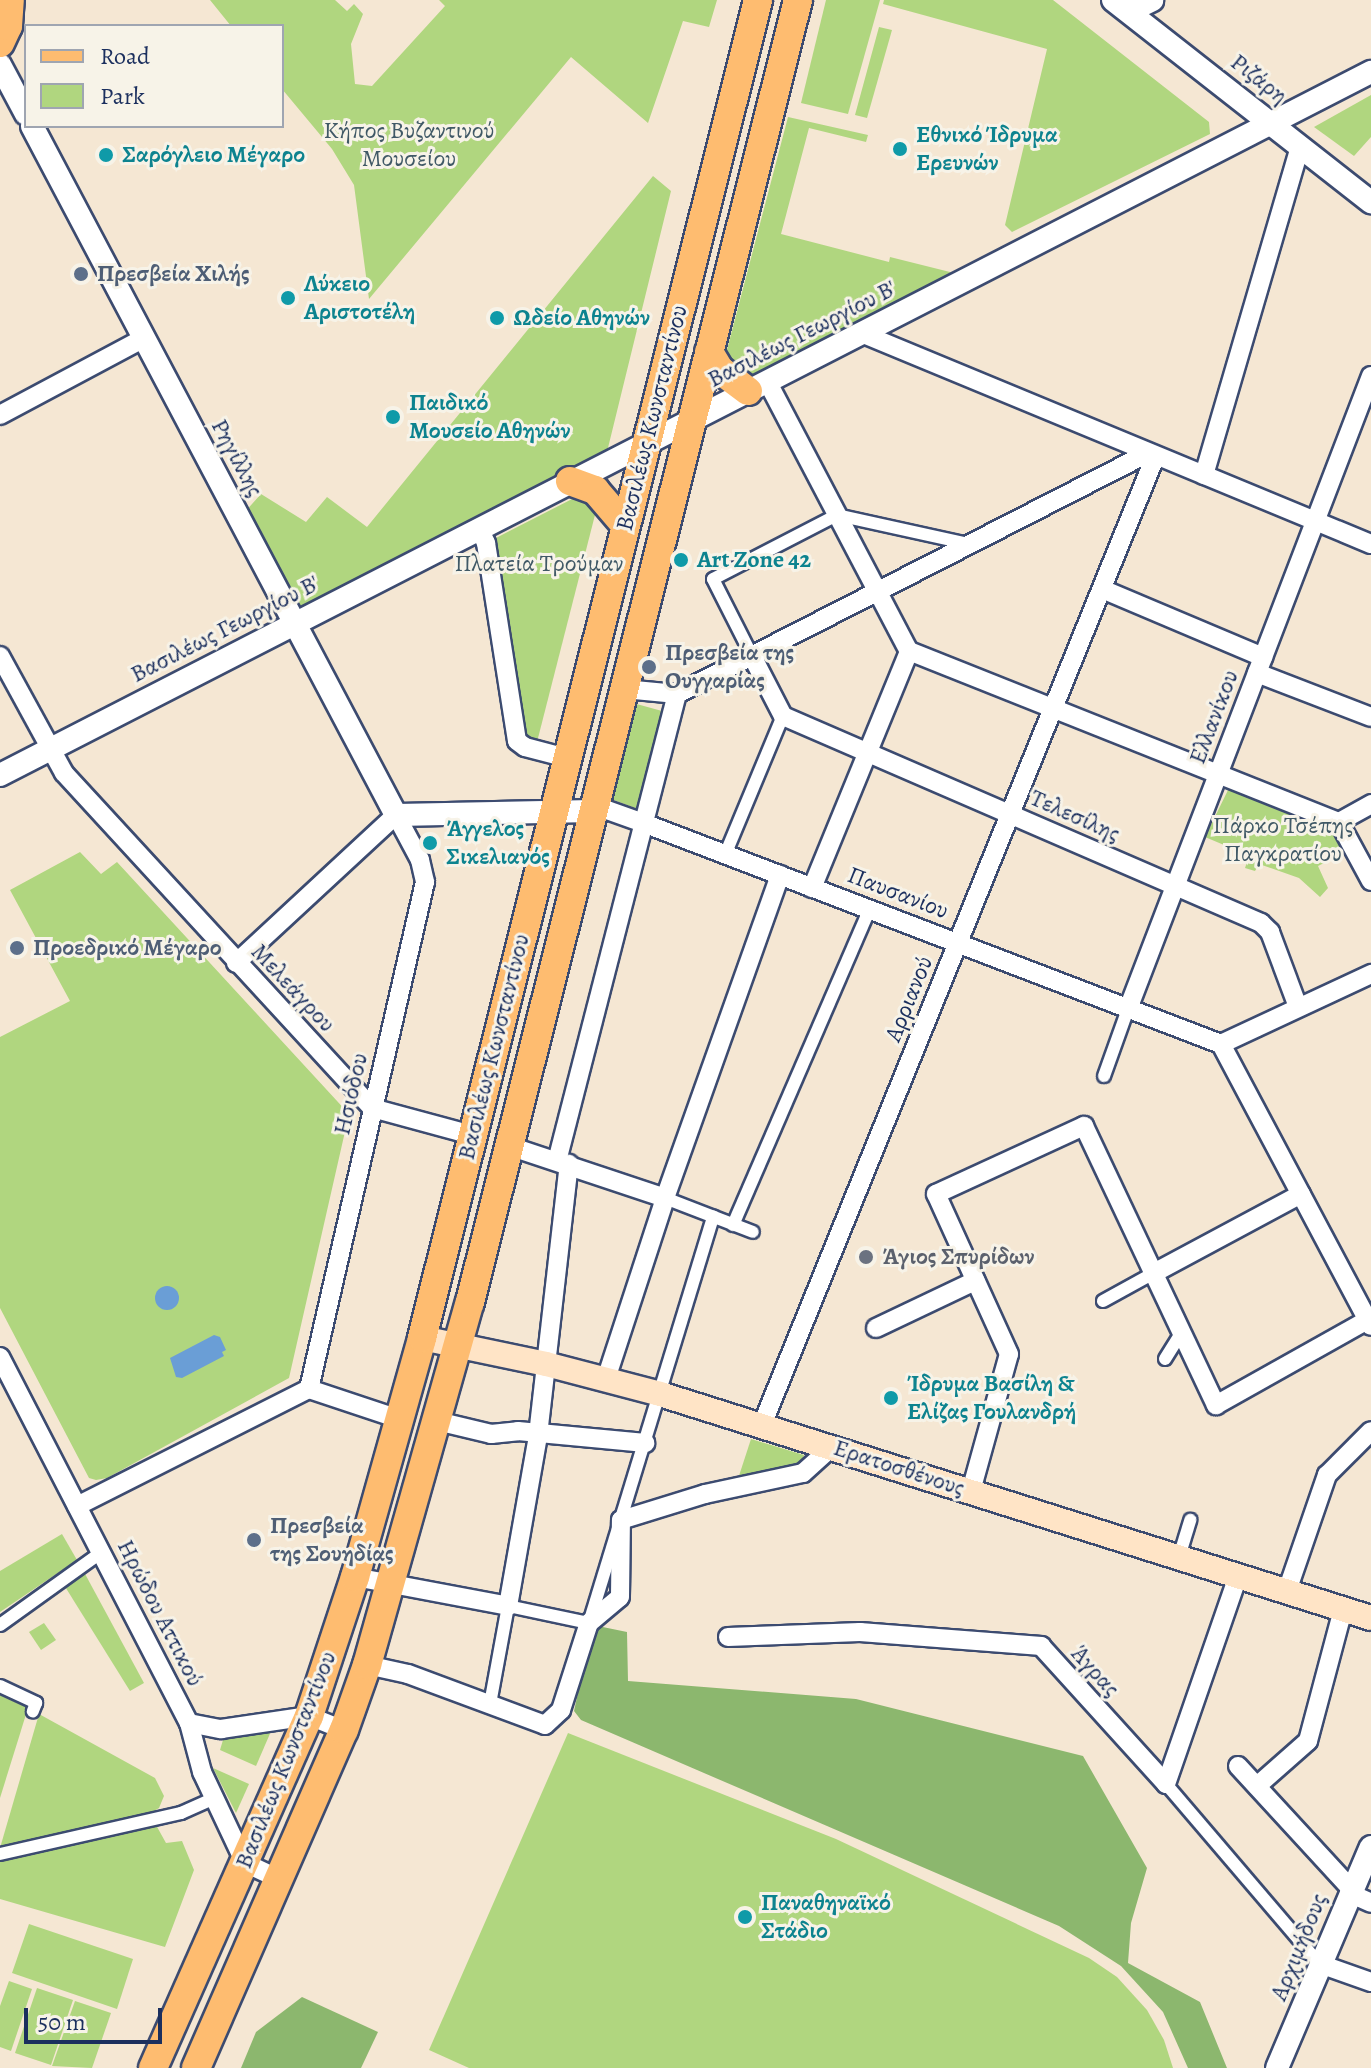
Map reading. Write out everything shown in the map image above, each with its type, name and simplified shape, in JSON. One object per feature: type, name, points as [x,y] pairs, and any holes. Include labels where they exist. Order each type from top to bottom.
[{"type":"main road","points":[[0,43],[8,26],[10,0]]},
{"type":"main road","name":"Βασιλέως Κωνσταντίνου","points":[[153,2068],[309,1716],[355,1577],[422,1338],[758,0]]},
{"type":"main road","name":"Βασιλέως Κωνσταντίνου","points":[[196,2068],[344,1730],[367,1665],[458,1345],[798,0]]},
{"type":"main road","points":[[709,352],[720,370],[757,386]]},
{"type":"main road","points":[[570,481],[595,490],[625,525]]},
{"type":"main road","name":"Ερατοσθένους","points":[[422,1338],[546,1364],[660,1394],[1371,1618]]},
{"type":"street","points":[[1121,6],[1153,0]]},
{"type":"street","name":"Ριζάρη","points":[[1121,6],[1371,202]]},
{"type":"street","points":[[0,65],[24,110]]},
{"type":"street","name":"Βασιλέως Γεωργίου Β'","points":[[0,775],[1371,72]]},
{"type":"street","name":"Ρηγίλλης","points":[[33,128],[396,815]]},
{"type":"street","points":[[1204,475],[1300,147]]},
{"type":"street","points":[[861,333],[1371,544]]},
{"type":"street","points":[[0,415],[144,338]]},
{"type":"street","name":"Ελλανίκου","points":[[1104,1076],[1371,376]]},
{"type":"street","points":[[757,386],[837,515],[909,651],[1339,822],[1371,881]]},
{"type":"street","points":[[624,689],[677,694],[1150,455]]},
{"type":"street","name":"Αρριανού","points":[[762,1425],[1102,589],[1150,455]]},
{"type":"street","points":[[725,855],[783,716],[713,579],[837,515],[969,544]]},
{"type":"street","points":[[479,528],[486,543],[517,741],[525,747],[567,758]]},
{"type":"street","points":[[1102,589],[1371,717]]},
{"type":"street","points":[[812,888],[909,651]]},
{"type":"street","name":"Μελεάγρου","points":[[0,656],[64,773],[372,1108]]},
{"type":"street","points":[[490,1704],[538,1435],[563,1162],[677,694]]},
{"type":"street","name":"Τελεσίλης","points":[[783,716],[1261,923],[1270,932],[1298,1007]]},
{"type":"street","points":[[1339,822],[1371,804]]},
{"type":"street","name":"Παυσανίου","points":[[396,815],[607,810],[1221,1044]]},
{"type":"street","points":[[236,963],[396,815]]},
{"type":"street","name":"Ησιόδου","points":[[309,1389],[425,882],[420,860],[396,815]]},
{"type":"street","points":[[606,1379],[665,1198],[780,875]]},
{"type":"street","points":[[733,1225],[869,910]]},
{"type":"street","points":[[971,1491],[1009,1354],[936,1194],[1084,1126],[1180,1335],[1216,1405],[1370,1321],[1221,1044],[1371,974]]},
{"type":"street","points":[[372,1108],[472,1135]]},
{"type":"street","points":[[509,1146],[563,1162],[753,1232]]},
{"type":"street","points":[[1103,1301],[1301,1194]]},
{"type":"street","points":[[367,1665],[408,1674],[545,1725],[561,1710],[589,1623],[620,1597],[621,1520],[713,1217]]},
{"type":"street","points":[[876,1328],[975,1281]]},
{"type":"street","points":[[1165,1359],[1180,1335]]},
{"type":"street","name":"Ηρώδου Αττικού","points":[[0,1357],[189,1723],[213,1799],[245,1863]]},
{"type":"street","points":[[77,1506],[309,1389],[399,1419]]},
{"type":"street","points":[[437,1421],[491,1434],[518,1431],[645,1443]]},
{"type":"street","points":[[1287,1591],[1327,1475],[1371,1431]]},
{"type":"street","points":[[621,1520],[705,1494],[803,1473],[832,1447]]},
{"type":"street","points":[[1179,1557],[1190,1520]]},
{"type":"street","points":[[0,1625],[102,1552]]},
{"type":"street","points":[[1166,1784],[1238,1576]]},
{"type":"street","points":[[355,1577],[589,1623]]},
{"type":"street","points":[[1257,1786],[1308,1741],[1343,1609]]},
{"type":"street","name":"Άγρας","points":[[728,1637],[860,1632],[1041,1646],[1166,1784],[1320,1964]]},
{"type":"street","points":[[0,1686],[36,1703],[33,1711]]},
{"type":"street","points":[[189,1723],[221,1729],[309,1716],[344,1730]]},
{"type":"street","points":[[1238,1766],[1350,1891],[1371,1903]]},
{"type":"street","points":[[0,1854],[181,1813],[213,1799]]},
{"type":"street","name":"Αρχιμήδους","points":[[1277,2068],[1371,1847]]},
{"type":"street","points":[[245,1863],[279,1879]]},
{"type":"street","points":[[1320,1964],[1371,1982]]},
{"type":"green space","name":"Κήπος Βυζαντινού Μουσείου","points":[[210,0],[335,0],[347,11],[354,4],[363,14],[351,44],[355,84],[372,86],[445,6],[439,0],[717,0],[709,27],[683,21],[648,123],[571,57],[369,299],[354,185],[332,149],[284,91],[284,24],[229,24]]},
{"type":"green space","points":[[826,0],[880,0],[848,114],[801,103]]},
{"type":"green space","points":[[884,0],[1053,0],[1209,122],[1210,134],[1012,232],[1005,225],[1047,49],[883,4]]},
{"type":"green space","points":[[879,27],[892,30],[867,118],[855,115]]},
{"type":"green space","points":[[1371,95],[1371,137],[1354,156],[1314,127]]},
{"type":"green space","points":[[788,117],[868,135],[866,142],[809,128],[781,234],[889,262],[890,257],[958,274],[743,379],[724,361]]},
{"type":"green space","points":[[653,176],[671,191],[607,452],[298,615],[244,513],[261,494],[306,522],[327,497],[367,527]]},
{"type":"green space","name":"Πλατεία Τρούμαν","points":[[576,497],[596,511],[537,742],[518,738],[494,539]]},
{"type":"green space","points":[[633,703],[662,711],[638,809],[608,798]]},
{"type":"green space","name":"Πάρκο Τσέπης Παγκρατίου","points":[[1230,786],[1334,827],[1346,852],[1318,866],[1328,888],[1320,897],[1299,878],[1259,864],[1255,871],[1245,868],[1247,862],[1241,859],[1243,853],[1205,837]]},
{"type":"green space","points":[[80,852],[101,874],[117,862],[349,1114],[289,1378],[107,1478],[96,1480],[89,1478],[0,1308],[0,1037],[70,1001],[10,890]]},
{"type":"green space","points":[[751,1439],[804,1455],[800,1470],[736,1485]]},
{"type":"green space","points":[[62,1534],[77,1560],[0,1612],[0,1571]]},
{"type":"green space","points":[[84,1572],[144,1683],[130,1691],[64,1585]]},
{"type":"green space","points":[[44,1623],[56,1640],[41,1650],[29,1632]]},
{"type":"green space","points":[[593,1625],[627,1632],[628,1681],[856,1699],[1083,1756],[1147,1868],[1131,1923],[1128,1963],[1200,2002],[1227,2068],[1188,2068],[1163,2012],[1121,1966],[1059,1926],[581,1720],[574,1711]]},
{"type":"green space","points":[[0,1695],[28,1708],[0,1798]]},
{"type":"green space","points":[[39,1714],[155,1778],[164,1796],[159,1808],[149,1814],[0,1848]]},
{"type":"green space","points":[[272,1729],[256,1766],[220,1750],[223,1740]]},
{"type":"green space","name":"Παναθηναϊκό Στάδιο","points":[[568,1733],[836,1839],[1089,1958],[1117,1977],[1147,2010],[1164,2040],[1173,2068],[469,2068],[429,2050]]},
{"type":"green space","points":[[213,1768],[249,1784],[236,1813]]},
{"type":"green space","points":[[156,1825],[166,1843],[182,1841],[194,1870],[165,1947],[0,1899],[0,1860]]},
{"type":"green space","points":[[29,1924],[133,1959],[117,2009],[12,1973]]},
{"type":"green space","points":[[9,1981],[32,1989],[11,2051],[0,2047],[0,2006]]},
{"type":"green space","points":[[37,1988],[73,2000],[51,2065],[15,2053]]},
{"type":"green space","points":[[302,1997],[378,2032],[361,2068],[241,2068],[256,2032]]},
{"type":"green space","points":[[75,2001],[111,2013],[92,2068],[52,2066]]},
{"type":"water","points":[[167,1286],[175,1290],[179,1298],[175,1306],[167,1310],[159,1306],[155,1298],[159,1290]]},
{"type":"water","points":[[214,1335],[220,1337],[226,1350],[222,1352],[224,1356],[182,1378],[176,1377],[170,1358]]},
{"type":"place","name":"Εθνικό Ίδρυμα Ερευνών","points":[[900,149]]},
{"type":"place","name":"Σαρόγλειο Μέγαρο","points":[[106,155]]},
{"type":"place","name":"Πρεσβεία Χιλής","points":[[81,274]]},
{"type":"place","name":"Λύκειο Αριστοτέλη","points":[[288,298]]},
{"type":"place","name":"Ωδείο Αθηνών","points":[[497,318]]},
{"type":"place","name":"Παιδικό Μουσείο Αθηνών","points":[[393,417]]},
{"type":"place","name":"Art Zone 42","points":[[681,560]]},
{"type":"place","name":"Πρεσβεία της Ουγγαρίας","points":[[649,667]]},
{"type":"place","name":"Άγγελος Σικελιανός","points":[[430,843]]},
{"type":"place","name":"Προεδρικό Μέγαρο","points":[[17,948]]},
{"type":"place","name":"Άγιος Σπυρίδων","points":[[866,1257]]},
{"type":"place","name":"Ίδρυμα Βασίλη & Ελίζας Γουλανδρή","points":[[891,1398]]},
{"type":"place","name":"Πρεσβεία της Σουηδίας","points":[[254,1540]]},
{"type":"place","name":"Παναθηναϊκό Στάδιο","points":[[745,1917]]}]
